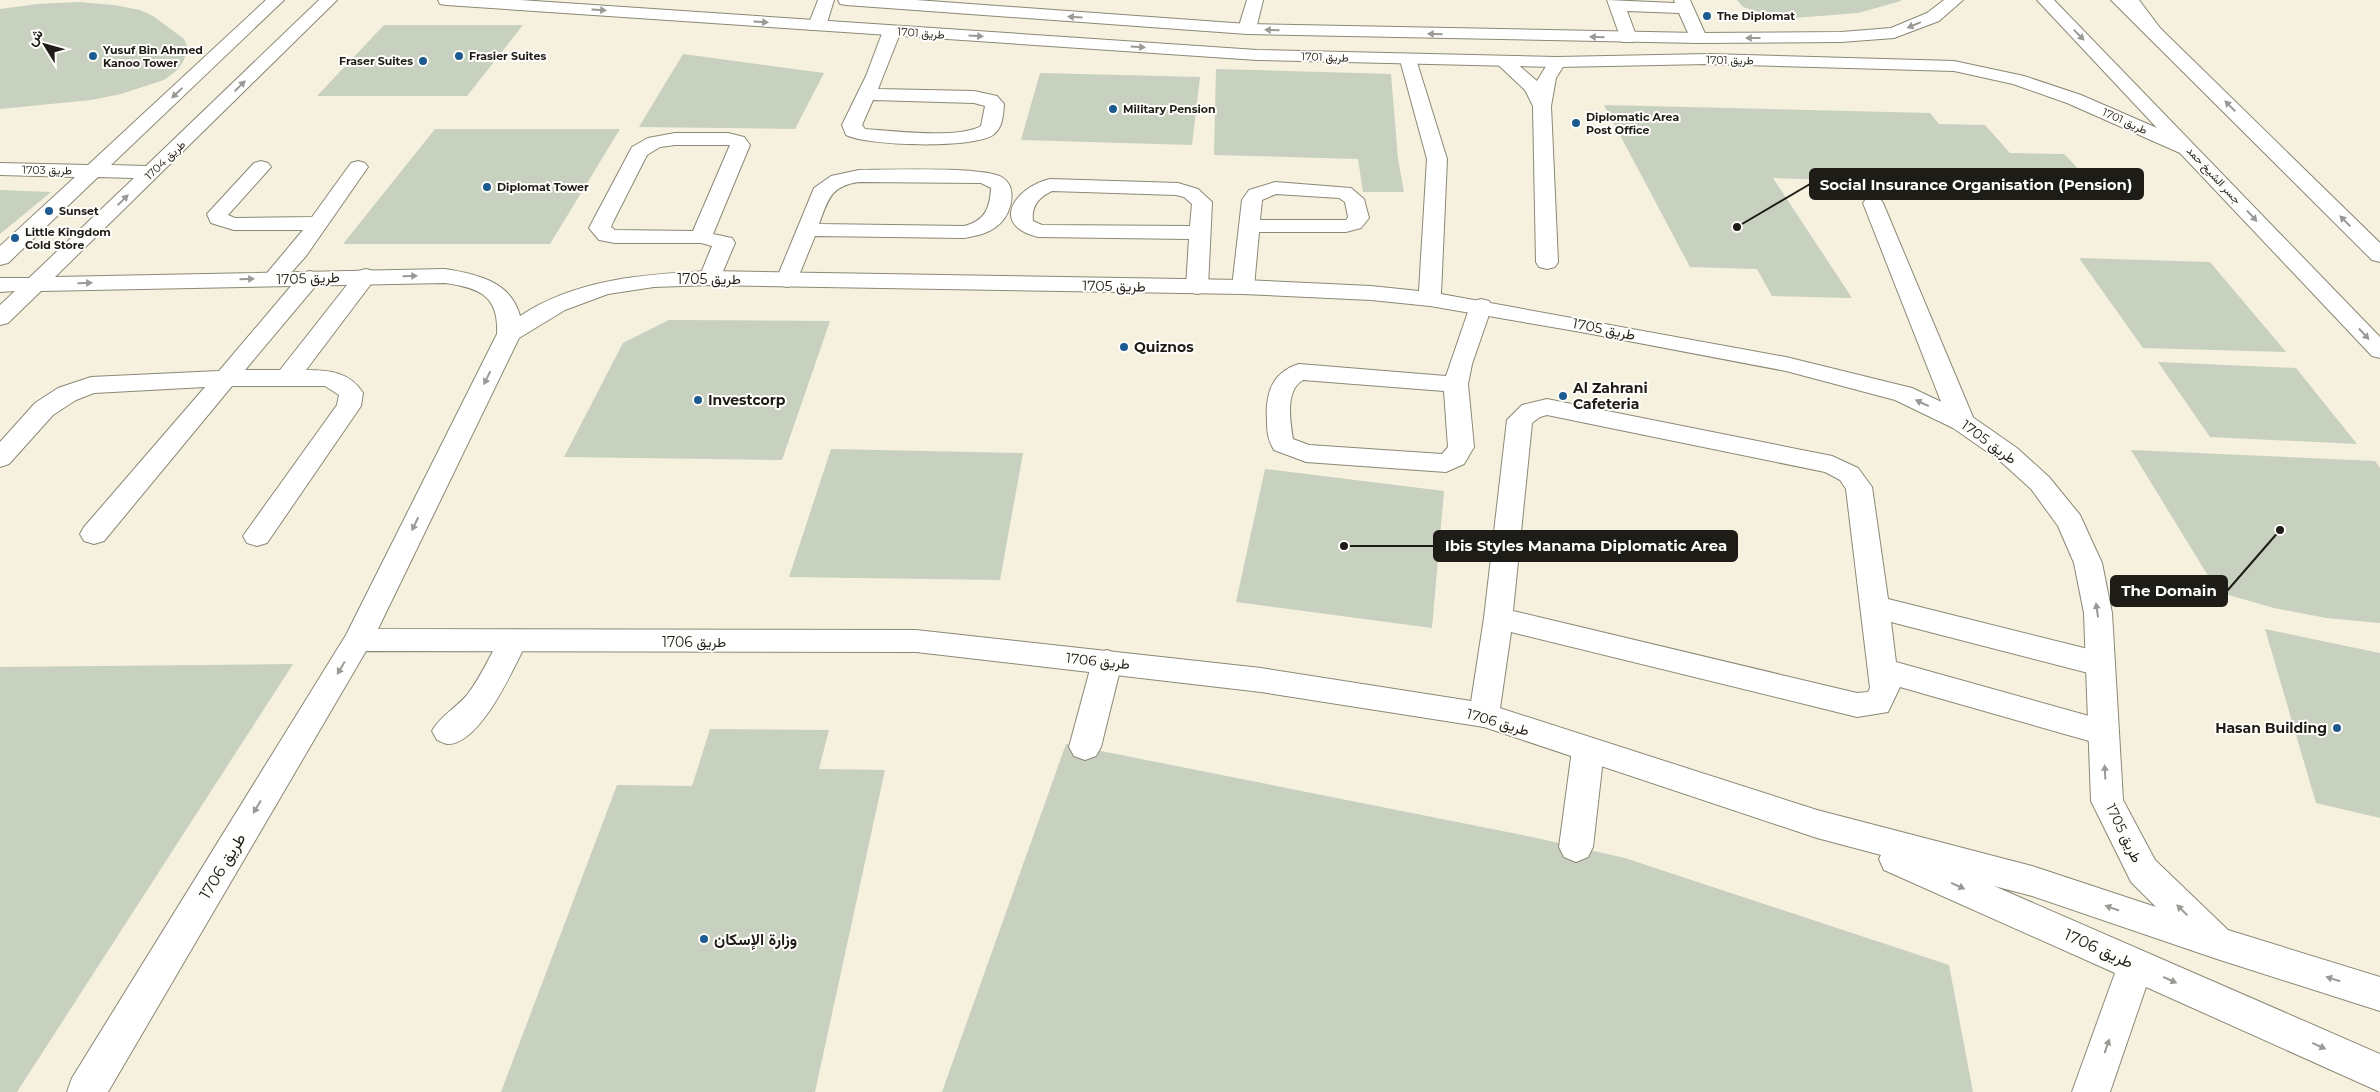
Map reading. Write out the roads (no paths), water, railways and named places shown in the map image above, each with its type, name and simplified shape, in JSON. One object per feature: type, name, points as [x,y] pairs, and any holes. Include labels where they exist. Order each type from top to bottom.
[{"type":"street","points":[[0,258],[276,0]]},
{"type":"street","name":"طريق 1704","points":[[0,318],[329,0]]},
{"type":"street","name":"طريق 1701","points":[[446,0],[1257,54],[1409,60],[1558,62],[1708,59],[1954,66],[1987,72],[2074,98],[2190,150]]},
{"type":"street","points":[[816,26],[826,0]]},
{"type":"street","name":"طريق 1701","points":[[846,0],[1247,29],[1628,38],[1841,37],[1894,33],[1933,17],[1955,0]]},
{"type":"street","points":[[1247,29],[1255,0]]},
{"type":"street","name":"جسر الشيخ حمد","points":[[2045,0],[2380,351]]},
{"type":"street","points":[[2119,0],[2154,32],[2380,255]]},
{"type":"street","points":[[2131,0],[2154,32]]},
{"type":"street","points":[[1636,59],[1616,3],[1683,4],[1708,59]]},
{"type":"street","points":[[867,94],[974,97],[990,100],[995,104],[992,125],[986,132],[969,138],[861,135],[853,131],[852,125],[867,94],[892,31]]},
{"type":"street","points":[[1409,60],[1436,159],[1430,299]]},
{"type":"street","points":[[1503,61],[1525,77],[1533,87],[1542,106]]},
{"type":"street","points":[[1547,262],[1542,106],[1547,78],[1558,62]]},
{"type":"street","points":[[701,237],[740,145],[736,141],[728,139],[663,140],[645,146],[639,152],[600,228],[607,235],[615,237],[701,237],[724,243],[710,278]]},
{"type":"street","points":[[261,167],[216,214],[218,219],[234,224],[317,224]]},
{"type":"street","points":[[273,279],[298,251],[358,167]]},
{"type":"street","name":"طريق 1703","points":[[0,169],[152,172]]},
{"type":"street","points":[[787,280],[821,192],[830,184],[843,178],[859,176],[982,177],[994,181],[1001,186],[997,216],[989,224],[978,230],[964,232],[807,230]]},
{"type":"street","points":[[1197,287],[1202,202],[1191,193],[1178,189],[1159,187],[1050,185],[1041,188],[1027,198],[1021,218],[1023,224],[1038,231],[1200,233]]},
{"type":"street","points":[[1243,288],[1249,226],[1252,200],[1256,194],[1275,188],[1344,192],[1352,196],[1356,202],[1359,218],[1354,224],[1346,226],[1249,226]]},
{"type":"street","points":[[1873,203],[1962,422]]},
{"type":"street","points":[[288,377],[366,276]]},
{"type":"street","name":"طريق 1705","points":[[0,285],[366,276],[445,276],[465,279],[482,285],[496,294],[507,305],[511,319],[509,334]]},
{"type":"street","points":[[94,534],[310,278]]},
{"type":"street","name":"طريق 1705","points":[[509,334],[550,307],[601,288],[654,279],[710,278],[1197,287],[1371,293],[1481,306],[1814,370],[1903,394],[1962,422],[2008,454],[2040,482],[2070,522],[2088,563],[2098,613],[2107,801],[2142,871],[2217,943]]},
{"type":"street","points":[[1456,384],[1300,372],[1289,376],[1280,389],[1280,437],[1283,444],[1306,452],[1446,463],[1456,458],[1462,447],[1456,384],[1460,364],[1481,306]]},
{"type":"street","name":"طريق 1706","points":[[86,1092],[358,640],[509,334]]},
{"type":"street","points":[[0,458],[44,409],[67,394],[91,385],[226,378],[288,377],[328,378],[342,384],[351,393],[350,406],[256,536]]},
{"type":"street","points":[[1484,715],[1498,618],[1520,420],[1531,411],[1547,407],[1832,465],[1849,474],[1859,487],[1885,689],[1877,703],[1857,705],[1498,618]]},
{"type":"street","points":[[1875,607],[2100,664]]},
{"type":"street","name":"طريق 1706","points":[[358,640],[512,642],[916,641],[1261,680],[1484,715],[1817,824],[2032,881],[2217,943],[2380,994]]},
{"type":"street","points":[[448,731],[462,722],[480,704],[512,642]]},
{"type":"street","points":[[1085,747],[1107,662]]},
{"type":"street","points":[[1883,670],[2103,732]]},
{"type":"street","points":[[1576,847],[1588,750]]},
{"type":"street","name":"طريق 1706","points":[[1817,824],[2380,1073]]},
{"type":"street","points":[[2091,1092],[2136,964]]},
{"type":"place","name":"The Diplomat","points":[[1707,16]]},
{"type":"place","name":"Yusuf Bin Ahmed Kanoo Tower","points":[[93,56]]},
{"type":"place","name":"Frasier Suites","points":[[459,56]]},
{"type":"place","name":"Fraser Suites","points":[[423,61]]},
{"type":"place","name":"Military Pension","points":[[1113,109]]},
{"type":"place","name":"Diplomatic Area Post Office","points":[[1576,123]]},
{"type":"place","name":"Diplomat Tower","points":[[487,187]]},
{"type":"place","name":"Sunset","points":[[49,211]]},
{"type":"place","name":"Social Insurance Organisation (Pension)","points":[[1737,227]]},
{"type":"place","name":"Little Kingdom Cold Store","points":[[15,238]]},
{"type":"place","name":"Quiznos","points":[[1124,347]]},
{"type":"place","name":"Al Zahrani Cafeteria","points":[[1563,396]]},
{"type":"place","name":"Investcorp","points":[[698,400]]},
{"type":"place","name":"The Domain","points":[[2280,530]]},
{"type":"place","name":"Ibis Styles Manama Diplomatic Area","points":[[1344,546]]},
{"type":"place","name":"Hasan Building","points":[[2337,728]]},
{"type":"place","name":"وزارة الإسكان","points":[[704,939]]}]
